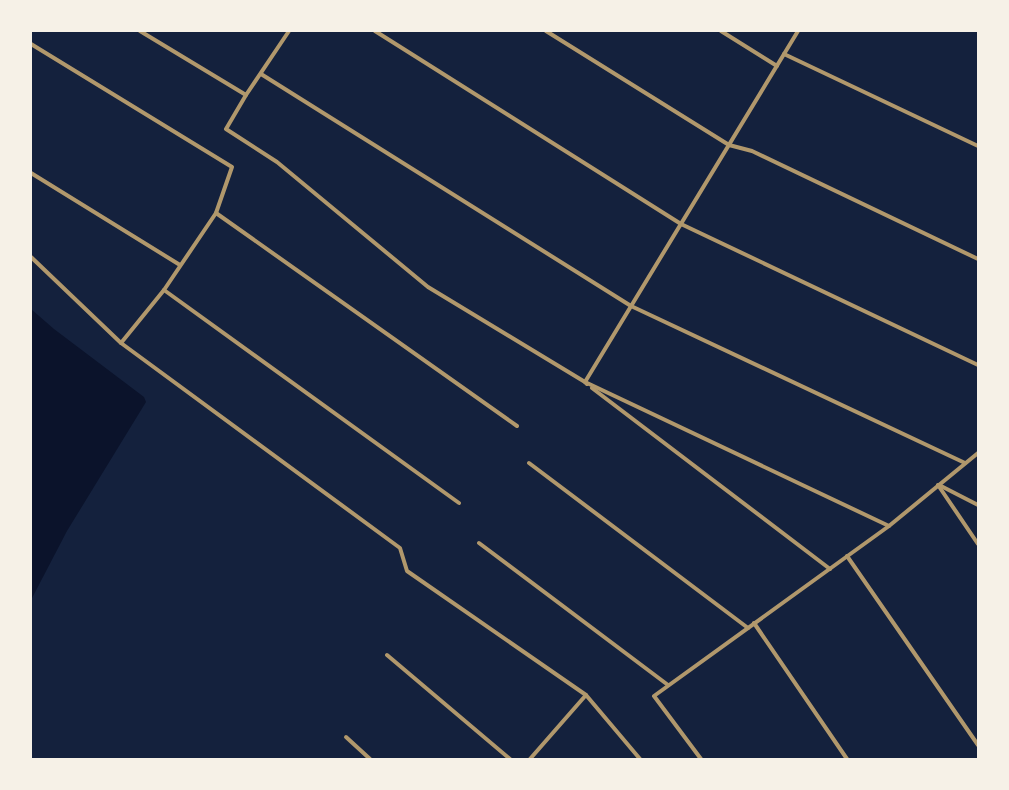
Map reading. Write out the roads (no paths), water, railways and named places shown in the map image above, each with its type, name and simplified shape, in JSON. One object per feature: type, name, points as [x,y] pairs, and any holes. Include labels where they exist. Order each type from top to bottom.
[{"type":"street","points":[[140,31],[246,95]]},
{"type":"street","points":[[289,31],[246,95],[226,129],[277,162],[428,287],[585,382],[889,526]]},
{"type":"street","points":[[375,31],[681,224],[978,365]]},
{"type":"street","points":[[546,31],[729,145],[752,151],[978,259]]},
{"type":"street","points":[[721,31],[777,66]]},
{"type":"street","points":[[585,382],[798,31]]},
{"type":"street","points":[[31,44],[232,167],[216,213],[164,290],[121,343]]},
{"type":"street","points":[[784,54],[978,146]]},
{"type":"street","points":[[261,74],[631,306],[965,463]]},
{"type":"street","points":[[31,173],[180,265]]},
{"type":"street","points":[[216,213],[517,426]]},
{"type":"street","points":[[31,257],[121,343],[400,548],[407,571],[586,694],[640,759]]},
{"type":"street","points":[[164,290],[459,503]]},
{"type":"street","points":[[585,382],[830,569]]},
{"type":"street","points":[[701,759],[654,696],[889,526],[978,453]]},
{"type":"street","points":[[529,463],[748,628]]},
{"type":"street","points":[[938,485],[978,505]]},
{"type":"street","points":[[938,485],[978,544]]},
{"type":"street","points":[[479,543],[668,685]]},
{"type":"street","points":[[847,556],[978,745]]},
{"type":"street","points":[[754,623],[847,759]]},
{"type":"street","points":[[387,655],[510,759]]},
{"type":"street","points":[[530,759],[586,694]]},
{"type":"street","points":[[346,737],[370,759]]},
{"type":"water","points":[[31,309],[54,329],[144,397],[146,402],[67,531],[31,600]]}]
